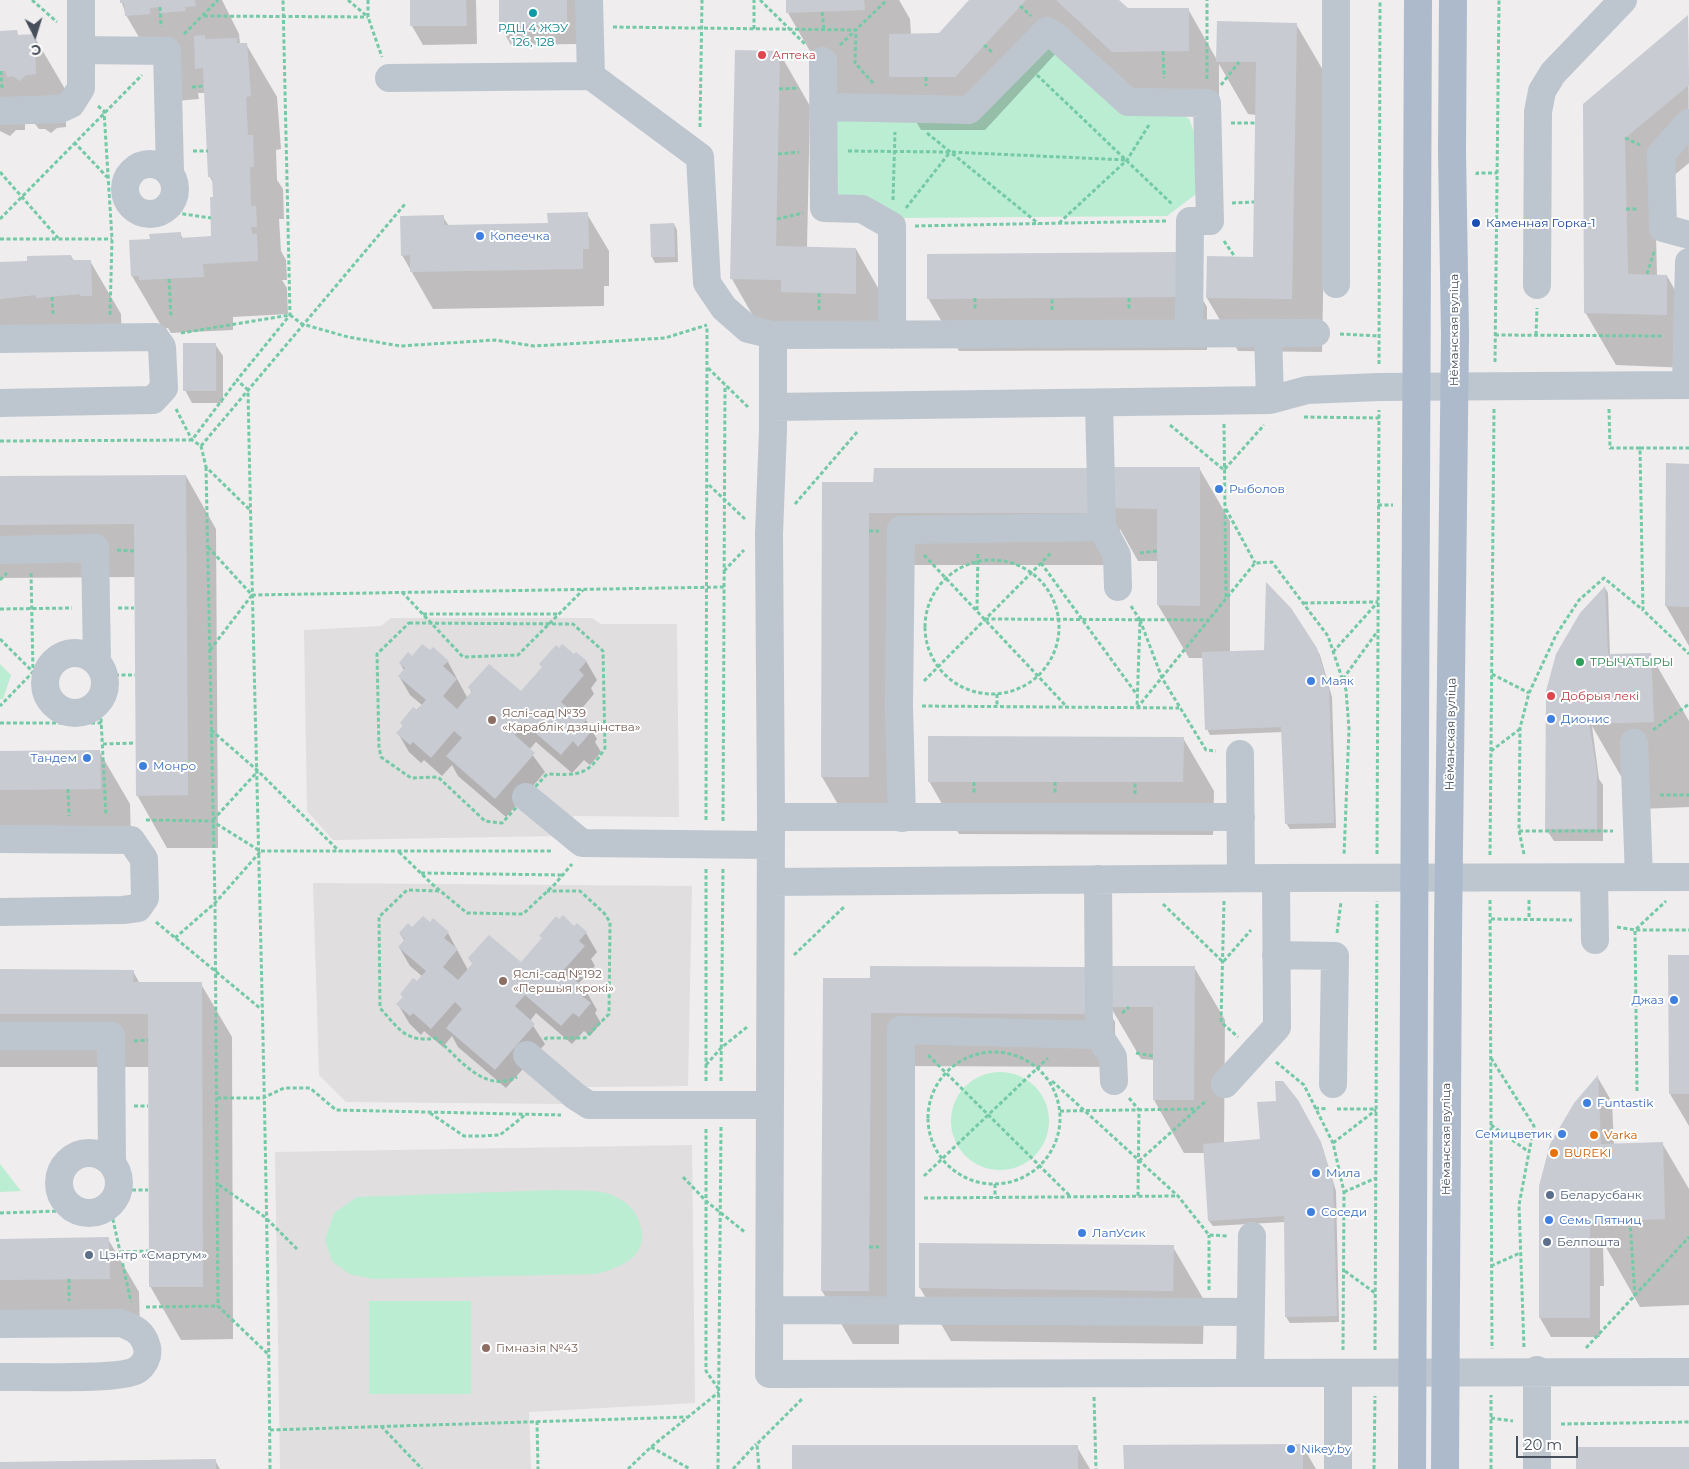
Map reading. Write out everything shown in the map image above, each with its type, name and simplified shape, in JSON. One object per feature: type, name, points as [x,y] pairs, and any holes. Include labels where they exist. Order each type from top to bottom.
[{"type":"main road","points":[[1412,1469],[1416,878],[1418,0]]},
{"type":"main road","name":"Нёманская вуліца","points":[[1445,1469],[1444,1372],[1455,386],[1453,0]]},
{"type":"lane","points":[[0,111],[60,109],[71,104],[80,88],[81,0]]},
{"type":"lane","points":[[590,0],[591,76]]},
{"type":"lane","points":[[1336,0],[1336,284]]},
{"type":"lane","points":[[1537,285],[1538,112],[1542,91],[1553,73],[1623,0]]},
{"type":"lane","points":[[824,106],[969,110],[1047,31],[1128,102],[1207,103],[1210,221],[1190,221],[1189,333]]},
{"type":"lane","points":[[81,50],[167,50],[170,172],[175,189],[173,198],[163,211],[146,214],[138,212],[126,199],[125,184],[133,170],[140,166],[156,165],[170,172]]},
{"type":"lane","points":[[823,61],[824,208],[862,209],[892,226],[892,335]]},
{"type":"lane","points":[[389,78],[591,76],[700,157],[707,283],[724,308],[748,329],[773,335],[1316,333]]},
{"type":"lane","points":[[1689,123],[1661,154],[1662,228],[1689,235]]},
{"type":"lane","points":[[773,407],[1224,401],[1268,412],[1307,390],[1416,386],[1688,386],[1689,262]]},
{"type":"lane","points":[[1268,333],[1268,412]]},
{"type":"lane","points":[[773,335],[769,534],[771,817],[769,1374],[1375,1373],[1564,1370],[1689,1372]]},
{"type":"lane","points":[[0,339],[163,336],[164,388],[153,400],[0,403]]},
{"type":"lane","points":[[1089,528],[1100,403]]},
{"type":"lane","points":[[902,818],[899,706],[901,530],[1089,528],[1117,555],[1118,587]]},
{"type":"lane","points":[[0,550],[95,548],[101,690],[88,710],[81,713],[65,712],[52,703],[45,685],[46,675],[58,659],[76,654],[101,690]]},
{"type":"lane","points":[[1634,743],[1639,878]]},
{"type":"lane","points":[[1233,878],[1241,817],[1240,754]]},
{"type":"lane","points":[[526,797],[582,843],[771,845]]},
{"type":"lane","points":[[771,817],[1241,817]]},
{"type":"lane","points":[[0,839],[131,840],[144,859],[145,898],[138,908],[123,910],[0,912]]},
{"type":"lane","points":[[771,882],[1233,878],[1276,890],[1344,878],[1689,877]]},
{"type":"lane","points":[[1594,878],[1595,932]]},
{"type":"lane","points":[[1098,879],[1099,1035],[1113,1057],[1114,1081]]},
{"type":"lane","points":[[1225,1084],[1277,1027],[1276,890]]},
{"type":"lane","points":[[1276,955],[1335,956],[1333,1084]]},
{"type":"lane","points":[[901,1310],[901,1030],[1099,1035]]},
{"type":"lane","points":[[0,1036],[111,1036],[112,1163],[120,1180],[119,1190],[109,1206],[91,1214],[73,1209],[60,1193],[61,1173],[66,1164],[74,1157],[84,1153],[94,1153],[112,1163]]},
{"type":"lane","points":[[529,1057],[575,1096],[589,1105],[770,1105]]},
{"type":"lane","points":[[1250,1373],[1252,1236]]},
{"type":"lane","points":[[769,1310],[1250,1312]]},
{"type":"lane","points":[[0,1324],[126,1315],[135,1329],[144,1337],[148,1350],[146,1361],[136,1370],[116,1376],[0,1376]]},
{"type":"lane","points":[[1531,1371],[1538,1425],[1537,1469]]},
{"type":"lane","points":[[1338,1469],[1340,1373]]},
{"type":"path","points":[[0,219],[104,111],[218,0]]},
{"type":"path","points":[[192,440],[237,380],[290,315],[283,0]]},
{"type":"path","points":[[348,0],[368,17]]},
{"type":"path","points":[[368,0],[368,17],[389,78]]},
{"type":"path","points":[[700,157],[702,0]]},
{"type":"path","points":[[754,0],[754,29]]},
{"type":"path","points":[[760,0],[823,61],[887,0]]},
{"type":"path","points":[[1207,0],[1207,103]]},
{"type":"path","points":[[1379,371],[1380,0]]},
{"type":"path","points":[[1494,369],[1499,0]]},
{"type":"path","points":[[822,12],[824,30]]},
{"type":"path","points":[[203,16],[368,17]]},
{"type":"path","points":[[590,27],[856,30]]},
{"type":"path","points":[[856,30],[855,63],[896,108],[1039,224]]},
{"type":"path","points":[[1020,59],[1190,221]]},
{"type":"path","points":[[1059,223],[1127,160],[1164,102]]},
{"type":"path","points":[[892,226],[896,108]]},
{"type":"path","points":[[104,111],[112,239],[110,338]]},
{"type":"path","points":[[74,142],[107,177]]},
{"type":"path","points":[[824,151],[950,152],[1127,160]]},
{"type":"path","points":[[892,226],[950,152]]},
{"type":"path","points":[[0,172],[58,238]]},
{"type":"path","points":[[1477,173],[1497,173]]},
{"type":"path","points":[[201,446],[405,204]]},
{"type":"path","points":[[163,211],[211,218]]},
{"type":"path","points":[[892,226],[1190,221]]},
{"type":"path","points":[[0,239],[112,239]]},
{"type":"path","points":[[169,279],[163,336],[290,315],[302,324],[348,337],[400,346],[495,340],[534,346],[665,338],[707,325]]},
{"type":"path","points":[[1316,333],[1379,336]]},
{"type":"path","points":[[1495,335],[1687,336]]},
{"type":"path","points":[[708,367],[725,385],[726,502],[718,1469]]},
{"type":"path","points":[[237,380],[248,390],[260,851],[261,1009],[270,1469]]},
{"type":"path","points":[[164,388],[192,440],[201,446],[206,467],[216,972],[218,1306],[269,1356]]},
{"type":"path","points":[[1224,401],[1226,599]]},
{"type":"path","points":[[1142,402],[1224,470]]},
{"type":"path","points":[[1490,862],[1494,405]]},
{"type":"path","points":[[724,571],[757,536],[769,534],[880,406]]},
{"type":"path","points":[[1377,860],[1379,408]]},
{"type":"path","points":[[1600,408],[1609,408],[1610,448],[1689,448]]},
{"type":"path","points":[[1494,418],[1500,411]]},
{"type":"path","points":[[1224,470],[1268,412]]},
{"type":"path","points":[[1300,417],[1379,418]]},
{"type":"path","points":[[0,441],[192,440]]},
{"type":"path","points":[[1640,448],[1643,610]]},
{"type":"path","points":[[206,467],[250,510]]},
{"type":"path","points":[[708,485],[726,502]]},
{"type":"path","points":[[1225,506],[1255,563]]},
{"type":"path","points":[[899,706],[1041,563],[1089,528]]},
{"type":"path","points":[[977,611],[978,529]]},
{"type":"path","points":[[901,530],[1068,707]]},
{"type":"path","points":[[207,546],[252,595],[724,587]]},
{"type":"path","points":[[0,706],[33,672],[30,549]]},
{"type":"path","points":[[997,561],[1015,564],[1031,573],[1045,586],[1054,601],[1059,620],[1055,650],[1048,664],[1038,676],[1023,687],[997,694],[967,690],[951,680],[938,667],[929,650],[925,631],[927,611],[946,578],[961,568],[978,562],[997,561]]},
{"type":"path","points":[[1137,708],[1255,563],[1272,562],[1328,636],[1346,690],[1349,729],[1344,878],[1335,956]]},
{"type":"path","points":[[1041,563],[1138,696]]},
{"type":"path","points":[[1529,919],[1528,878],[1519,830],[1520,728],[1529,693],[1556,635],[1579,600],[1604,578],[1643,610],[1689,654]]},
{"type":"path","points":[[1118,587],[1140,620],[1162,678],[1178,708],[1206,750],[1240,754]]},
{"type":"path","points":[[402,592],[463,657],[518,655],[583,590]]},
{"type":"path","points":[[209,651],[252,595]]},
{"type":"path","points":[[1304,603],[1378,602]]},
{"type":"path","points":[[1333,652],[1378,602]]},
{"type":"path","points":[[0,609],[97,608]]},
{"type":"path","points":[[423,614],[558,614]]},
{"type":"path","points":[[985,619],[1210,620]]},
{"type":"path","points":[[1137,708],[1140,620]]},
{"type":"path","points":[[409,623],[432,624],[573,624],[603,651],[605,748],[597,762],[583,773],[547,774],[502,823],[485,821],[438,777],[411,778],[381,758],[379,747],[377,654],[409,623]]},
{"type":"path","points":[[1342,680],[1378,632]]},
{"type":"path","points":[[0,639],[33,672],[52,703]]},
{"type":"path","points":[[1492,674],[1529,693]]},
{"type":"path","points":[[0,722],[101,690],[135,675]]},
{"type":"path","points":[[101,690],[108,840]]},
{"type":"path","points":[[997,694],[997,707]]},
{"type":"path","points":[[1634,743],[1689,704]]},
{"type":"path","points":[[899,706],[1178,708]]},
{"type":"path","points":[[1491,751],[1520,728]]},
{"type":"path","points":[[210,730],[258,771],[339,852]]},
{"type":"path","points":[[103,744],[135,743]]},
{"type":"path","points":[[212,820],[258,771]]},
{"type":"path","points":[[1637,794],[1689,795]]},
{"type":"path","points":[[145,820],[212,820],[260,851],[554,851]]},
{"type":"path","points":[[1519,830],[1638,831]]},
{"type":"path","points":[[175,938],[215,903],[260,851]]},
{"type":"path","points":[[399,852],[467,914],[523,914],[573,863]]},
{"type":"path","points":[[420,873],[563,875]]},
{"type":"path","points":[[1233,878],[1223,962],[1221,1022],[1255,1051],[1280,1064],[1304,1085],[1333,1143],[1344,1192],[1344,1270],[1340,1373]]},
{"type":"path","points":[[1137,879],[1223,962]]},
{"type":"path","points":[[771,977],[871,881]]},
{"type":"path","points":[[439,890],[407,890],[380,916],[380,1008],[407,1036],[420,1040],[436,1038],[479,1076],[491,1082],[503,1083],[516,1078],[529,1057],[546,1038],[585,1038],[608,1014],[610,922],[604,913],[580,891],[547,891]]},
{"type":"path","points":[[1223,962],[1276,890]]},
{"type":"path","points":[[1374,1469],[1377,897]]},
{"type":"path","points":[[1637,1092],[1634,930],[1669,898]]},
{"type":"path","points":[[1490,899],[1492,1371],[1490,1469]]},
{"type":"path","points":[[138,908],[261,1009]]},
{"type":"path","points":[[1490,919],[1571,919],[1595,932],[1689,930]]},
{"type":"path","points":[[706,1065],[721,1048],[770,1007]]},
{"type":"path","points":[[901,1030],[1072,1197]]},
{"type":"path","points":[[901,1198],[1072,1035]]},
{"type":"path","points":[[1051,1080],[1060,1111],[1060,1126],[1056,1140],[1040,1166],[1025,1177],[1008,1183],[995,1184],[971,1181],[955,1172],[942,1160],[932,1143],[927,1125],[928,1106],[934,1088],[945,1073],[958,1062],[974,1055],[990,1052],[1016,1056],[1038,1068],[1178,1196],[1209,1235],[1209,1312]]},
{"type":"path","points":[[1490,1058],[1534,1126],[1519,1205],[1520,1253],[1531,1371]]},
{"type":"path","points":[[1139,1161],[1225,1084]]},
{"type":"path","points":[[216,1098],[263,1098],[284,1088],[310,1088],[336,1110],[428,1112],[458,1114],[526,1115],[500,1134],[464,1136],[428,1112]]},
{"type":"path","points":[[1315,1108],[1376,1109]]},
{"type":"path","points":[[1060,1111],[1197,1109]]},
{"type":"path","points":[[1333,1143],[1376,1109]]},
{"type":"path","points":[[1138,1196],[1139,1110]]},
{"type":"path","points":[[1491,1125],[1529,1152]]},
{"type":"path","points":[[683,1177],[720,1213],[770,1252]]},
{"type":"path","points":[[1344,1192],[1376,1178]]},
{"type":"path","points":[[218,1184],[265,1218],[297,1249]]},
{"type":"path","points":[[995,1184],[995,1198]]},
{"type":"path","points":[[119,1190],[148,1190]]},
{"type":"path","points":[[901,1198],[1178,1196]]},
{"type":"path","points":[[0,1213],[60,1211],[77,1217],[112,1215],[120,1252],[126,1315],[218,1306]]},
{"type":"path","points":[[1630,1221],[1635,1297]]},
{"type":"path","points":[[1209,1235],[1252,1236]]},
{"type":"path","points":[[1564,1370],[1635,1297],[1689,1237]]},
{"type":"path","points":[[120,1252],[149,1251]]},
{"type":"path","points":[[1491,1266],[1520,1253]]},
{"type":"path","points":[[1344,1270],[1375,1293]]},
{"type":"path","points":[[706,1371],[720,1391]]},
{"type":"path","points":[[1094,1373],[1096,1469]]},
{"type":"path","points":[[733,1469],[823,1374]]},
{"type":"path","points":[[628,1469],[651,1446],[720,1391]]},
{"type":"path","points":[[270,1430],[687,1417]]},
{"type":"path","points":[[1491,1418],[1538,1425],[1689,1422]]},
{"type":"path","points":[[536,1421],[538,1469]]},
{"type":"path","points":[[381,1426],[422,1469]]},
{"type":"path","points":[[757,1444],[758,1469]]},
{"type":"path","points":[[651,1446],[690,1469]]},
{"type":"shaded area","name":"Яслі-сад №39 «Караблік дзяцінства»","points":[[391,618],[592,618],[601,624],[677,624],[679,817],[574,816],[557,836],[333,840],[307,811],[304,630],[381,626]]},
{"type":"shaded area","name":"Яслі-сад №192 «Першыя крокі»","points":[[313,883],[692,886],[688,1086],[585,1087],[566,1104],[346,1102],[319,1075]]},
{"type":"shaded area","name":"Гімназія №43","points":[[692,1145],[695,1403],[529,1412],[531,1469],[280,1469],[275,1152]]},
{"type":"green space","points":[[1045,41],[1123,110],[1177,111],[1189,119],[1194,132],[1200,191],[1167,216],[894,218],[831,198],[830,112],[970,116]]},
{"type":"green space","points":[[0,664],[11,675],[3,699],[0,699]]},
{"type":"green space","points":[[1000,1072],[1019,1076],[1035,1086],[1045,1102],[1049,1121],[1045,1140],[1035,1156],[1019,1166],[1000,1170],[981,1166],[965,1156],[955,1140],[951,1121],[955,1102],[965,1086],[981,1076]]},
{"type":"green space","points":[[0,1164],[21,1191],[0,1192]]},
{"type":"green space","points":[[554,1190],[600,1192],[622,1200],[636,1214],[640,1224],[642,1235],[641,1244],[637,1252],[624,1264],[596,1274],[373,1279],[349,1274],[332,1261],[325,1240],[334,1213],[357,1197]]},
{"type":"green space","points":[[369,1301],[471,1301],[471,1394],[369,1394]]},
{"type":"building","points":[[120,0],[195,0],[196,6],[185,7],[186,11],[160,13],[160,7],[150,8],[150,14],[125,16],[124,3],[120,3]]},
{"type":"building","name":"РДЦ 4 ЖЭУ 126, 128","points":[[410,0],[466,0],[467,26],[410,26]]},
{"type":"building","name":"РДЦ 4 ЖЭУ 126, 128","points":[[499,0],[567,0],[567,25],[499,26]]},
{"type":"building","points":[[786,0],[864,0],[865,10],[786,13]]},
{"type":"building","points":[[969,0],[1026,0],[955,77],[889,77],[889,34],[939,33]]},
{"type":"building","points":[[1056,0],[1119,0],[1128,8],[1189,8],[1189,51],[1112,52]]},
{"type":"building","points":[[1688,15],[1689,85],[1625,138],[1628,274],[1667,275],[1667,315],[1584,313],[1583,104]]},
{"type":"building","points":[[1217,21],[1297,23],[1292,299],[1206,298],[1207,256],[1253,257],[1256,62],[1216,62]]},
{"type":"building","points":[[17,30],[18,35],[35,34],[36,74],[26,75],[20,81],[13,76],[7,77],[6,71],[0,71],[0,31]]},
{"type":"building","points":[[205,35],[205,39],[237,38],[237,43],[247,43],[251,96],[246,97],[248,135],[253,135],[254,167],[250,167],[251,206],[256,206],[257,227],[251,227],[252,234],[257,234],[258,261],[203,264],[204,277],[139,280],[139,276],[131,276],[129,240],[150,239],[149,234],[181,232],[181,238],[211,236],[210,197],[213,197],[212,177],[208,177],[203,68],[195,69],[194,36]]},
{"type":"building","points":[[735,50],[780,51],[776,246],[856,248],[856,294],[781,292],[781,280],[730,279]]},
{"type":"building","points":[[588,212],[589,249],[583,249],[583,269],[410,272],[410,255],[401,256],[400,216],[444,215],[444,225],[548,223],[547,213]]},
{"type":"building","points":[[674,223],[675,257],[651,257],[650,224]]},
{"type":"building","points":[[1177,252],[1177,297],[927,299],[927,254]]},
{"type":"building","points":[[71,255],[72,260],[91,260],[92,296],[80,296],[80,294],[36,298],[36,295],[0,299],[0,262],[27,261],[27,256]]},
{"type":"building","points":[[183,343],[216,343],[216,391],[183,391]]},
{"type":"building","points":[[1666,463],[1689,464],[1689,607],[1665,606]]},
{"type":"building","points":[[1107,467],[1200,467],[1200,606],[1157,605],[1157,509],[1106,508]]},
{"type":"building","points":[[874,468],[1090,468],[1090,513],[869,513],[869,777],[821,777],[822,482],[873,482]]},
{"type":"building","points":[[186,475],[188,795],[136,796],[134,524],[0,525],[0,476]]},
{"type":"building","points":[[1266,582],[1291,608],[1317,648],[1329,690],[1334,823],[1285,824],[1281,727],[1205,730],[1202,652],[1264,650]]},
{"type":"building","points":[[1605,586],[1608,654],[1651,653],[1654,722],[1589,724],[1597,772],[1597,829],[1545,829],[1546,691],[1556,654],[1580,613]]},
{"type":"building","points":[[422,644],[430,650],[433,647],[449,661],[443,666],[457,679],[443,696],[457,709],[472,691],[468,687],[489,664],[521,691],[542,667],[539,664],[556,645],[559,648],[562,644],[574,654],[576,652],[587,661],[579,670],[584,675],[561,702],[569,709],[572,706],[587,719],[582,725],[591,732],[578,747],[573,741],[561,755],[525,724],[515,735],[535,753],[495,799],[446,756],[462,738],[454,731],[431,758],[413,742],[410,745],[396,733],[403,726],[400,723],[413,707],[417,710],[426,700],[398,676],[405,668],[399,663],[408,652],[412,656]]},
{"type":"building","points":[[928,736],[1184,737],[1183,782],[928,782]]},
{"type":"building","points":[[100,750],[101,789],[0,790],[0,751]]},
{"type":"building","points":[[563,915],[574,926],[577,923],[587,932],[579,941],[585,946],[561,973],[569,980],[572,977],[587,990],[582,996],[591,1003],[579,1017],[573,1013],[561,1026],[525,995],[515,1006],[535,1024],[495,1070],[446,1028],[462,1009],[455,1002],[431,1029],[413,1013],[410,1016],[396,1004],[403,997],[400,994],[413,978],[417,981],[426,971],[398,947],[405,939],[399,933],[408,923],[412,927],[423,916],[430,922],[433,918],[449,932],[444,938],[458,949],[443,967],[458,980],[473,963],[468,958],[489,935],[521,962],[542,938],[539,936],[556,916],[559,919]]},
{"type":"building","points":[[1668,955],[1689,955],[1689,1094],[1669,1094]]},
{"type":"building","points":[[870,966],[1085,967],[1085,1014],[871,1013],[869,1291],[821,1291],[823,978],[870,978]]},
{"type":"building","points":[[1109,966],[1195,966],[1194,1100],[1153,1100],[1153,1007],[1109,1007]]},
{"type":"building","points":[[0,969],[134,970],[133,982],[202,982],[203,1287],[149,1287],[148,1014],[0,1014]]},
{"type":"building","points":[[1598,1075],[1601,1144],[1663,1142],[1665,1219],[1590,1222],[1590,1318],[1539,1318],[1539,1186],[1550,1144],[1574,1103]]},
{"type":"building","points":[[1275,1081],[1283,1081],[1298,1100],[1321,1142],[1333,1184],[1337,1316],[1285,1317],[1284,1216],[1208,1221],[1203,1144],[1260,1139],[1257,1102],[1276,1101]]},
{"type":"building","points":[[109,1237],[110,1279],[0,1280],[0,1239]]},
{"type":"building","points":[[919,1243],[1174,1245],[1173,1291],[919,1288]]},
{"type":"building","points":[[1303,1444],[1303,1469],[1124,1469],[1123,1445]]},
{"type":"building","points":[[792,1445],[1078,1445],[1078,1469],[792,1469]]},
{"type":"building","points":[[1576,1447],[1689,1447],[1689,1469],[1576,1469]]},
{"type":"building","points":[[216,1459],[216,1469],[0,1469],[0,1462]]},
{"type":"place","name":"РДЦ 4 ЖЭУ 126, 128","points":[[533,13]]},
{"type":"place","name":"Аптека","points":[[762,55]]},
{"type":"place","name":"Каменная Горка-1","points":[[1476,223]]},
{"type":"place","name":"Копеечка","points":[[480,236]]},
{"type":"place","name":"Рыболов","points":[[1219,489]]},
{"type":"place","name":"ТРЫЧАТЫРЫ","points":[[1580,662]]},
{"type":"place","name":"Маяк","points":[[1311,681]]},
{"type":"place","name":"Добрыя лекі","points":[[1551,696]]},
{"type":"place","name":"Дионис","points":[[1551,719]]},
{"type":"place","name":"Яслі-сад №39 «Караблік дзяцінства»","points":[[492,720]]},
{"type":"place","name":"Тандем","points":[[87,758]]},
{"type":"place","name":"Монро","points":[[143,766]]},
{"type":"place","name":"Яслі-сад №192 «Першыя крокі»","points":[[503,981]]},
{"type":"place","name":"Джаз","points":[[1674,1000]]},
{"type":"place","name":"Funtastik","points":[[1587,1103]]},
{"type":"place","name":"Семицветик","points":[[1562,1134]]},
{"type":"place","name":"Varka","points":[[1594,1135]]},
{"type":"place","name":"BUREKI","points":[[1554,1153]]},
{"type":"place","name":"Мила","points":[[1316,1173]]},
{"type":"place","name":"Беларусбанк","points":[[1550,1195]]},
{"type":"place","name":"Соседи","points":[[1311,1212]]},
{"type":"place","name":"Семь Пятниц","points":[[1549,1220]]},
{"type":"place","name":"ЛапУсик","points":[[1082,1233]]},
{"type":"place","name":"Белпошта","points":[[1547,1242]]},
{"type":"place","name":"Цэнтр «Смартум»","points":[[89,1255]]},
{"type":"place","name":"Гімназія №43","points":[[486,1348]]},
{"type":"place","name":"Nikey.by","points":[[1291,1449]]}]
